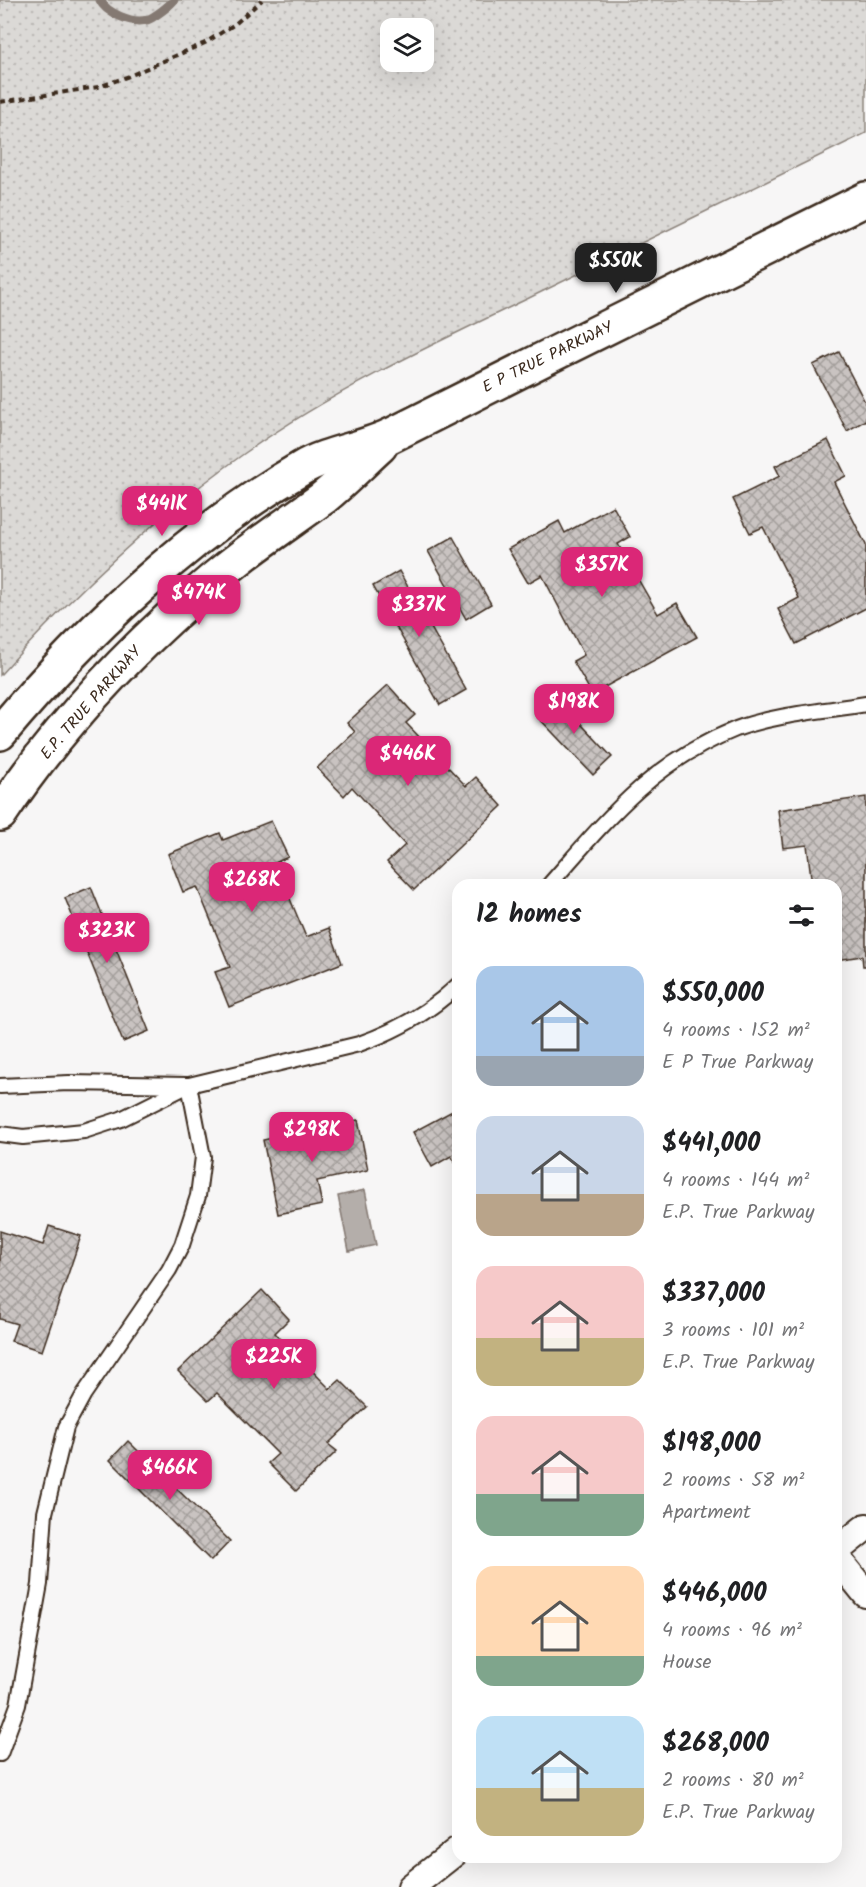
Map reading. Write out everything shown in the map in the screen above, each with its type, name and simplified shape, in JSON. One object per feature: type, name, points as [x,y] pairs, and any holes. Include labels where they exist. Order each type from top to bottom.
[{"type":"main road","name":"E P TRUE PARKWAY","points":[[390,436],[483,387],[866,200]]},
{"type":"main road","points":[[0,733],[105,618],[183,552],[254,499],[304,466],[390,436]]},
{"type":"main road","name":"E.P. TRUE PARKWAY","points":[[0,814],[56,737],[122,662],[194,596],[276,530],[324,496],[390,436]]},
{"type":"street","points":[[842,1546],[866,1527]]},
{"type":"street","points":[[842,1564],[866,1594]]},
{"type":"street","points":[[411,1887],[452,1855]]},
{"type":"lane","points":[[554,879],[610,815],[640,785],[700,746],[738,729],[771,720],[866,704]]},
{"type":"lane","points":[[0,1134],[23,1137],[84,1131],[121,1119],[189,1085],[359,1044],[385,1035],[441,1001],[452,991]]},
{"type":"lane","points":[[0,1086],[69,1083],[189,1085]]},
{"type":"lane","points":[[0,1754],[18,1706],[40,1584],[45,1513],[66,1426],[84,1394],[169,1270],[182,1245],[198,1196],[203,1157],[189,1085]]},
{"type":"path","points":[[0,102],[98,87],[129,76],[205,44],[235,24],[262,0]]},
{"type":"shaded area","points":[[0,0],[866,0],[866,133],[421,350],[313,409],[245,453],[178,503],[116,557],[57,614],[0,675]]},
{"type":"shaded area","points":[[365,1190],[376,1245],[349,1251],[338,1196]]},
{"type":"building","points":[[839,352],[866,404],[866,420],[847,431],[813,365]]},
{"type":"building","points":[[828,440],[846,476],[834,482],[866,545],[866,608],[796,644],[778,609],[799,598],[763,527],[750,533],[733,499],[780,476],[775,466]]},
{"type":"building","points":[[613,506],[630,537],[618,544],[658,614],[677,603],[697,637],[592,694],[573,661],[584,655],[542,575],[528,583],[508,549],[559,521],[565,533]]},
{"type":"building","points":[[453,537],[491,604],[466,619],[428,551]]},
{"type":"building","points":[[399,571],[466,690],[440,705],[373,586]]},
{"type":"building","points":[[388,685],[415,715],[406,723],[466,786],[476,777],[502,806],[414,890],[387,862],[405,845],[352,787],[344,796],[317,768],[355,732],[347,723]]},
{"type":"building","points":[[555,696],[612,757],[593,775],[535,714]]},
{"type":"building","points":[[866,797],[866,966],[863,966],[862,956],[842,959],[842,879],[811,879],[807,845],[783,848],[778,810]]},
{"type":"building","points":[[271,821],[288,857],[275,863],[306,937],[329,928],[342,963],[229,1007],[215,972],[230,967],[197,887],[183,892],[168,854],[220,833],[223,840]]},
{"type":"building","points":[[91,887],[149,1031],[123,1042],[65,898]]},
{"type":"building","points":[[452,1111],[452,1158],[451,1156],[432,1167],[413,1132]]},
{"type":"building","points":[[358,1120],[368,1170],[317,1181],[322,1205],[278,1214],[263,1140]]},
{"type":"building","points":[[49,1226],[81,1236],[42,1351],[11,1341],[17,1324],[0,1319],[0,1231],[43,1245]]},
{"type":"building","points":[[262,1290],[289,1319],[275,1333],[330,1389],[340,1380],[367,1407],[328,1444],[337,1451],[296,1491],[268,1463],[278,1454],[217,1393],[208,1401],[178,1371]]},
{"type":"building","points":[[128,1441],[230,1541],[211,1561],[110,1460]]},
{"type":"waterway","points":[[100,0],[114,13],[127,19],[141,21],[154,16],[174,0]]}]
